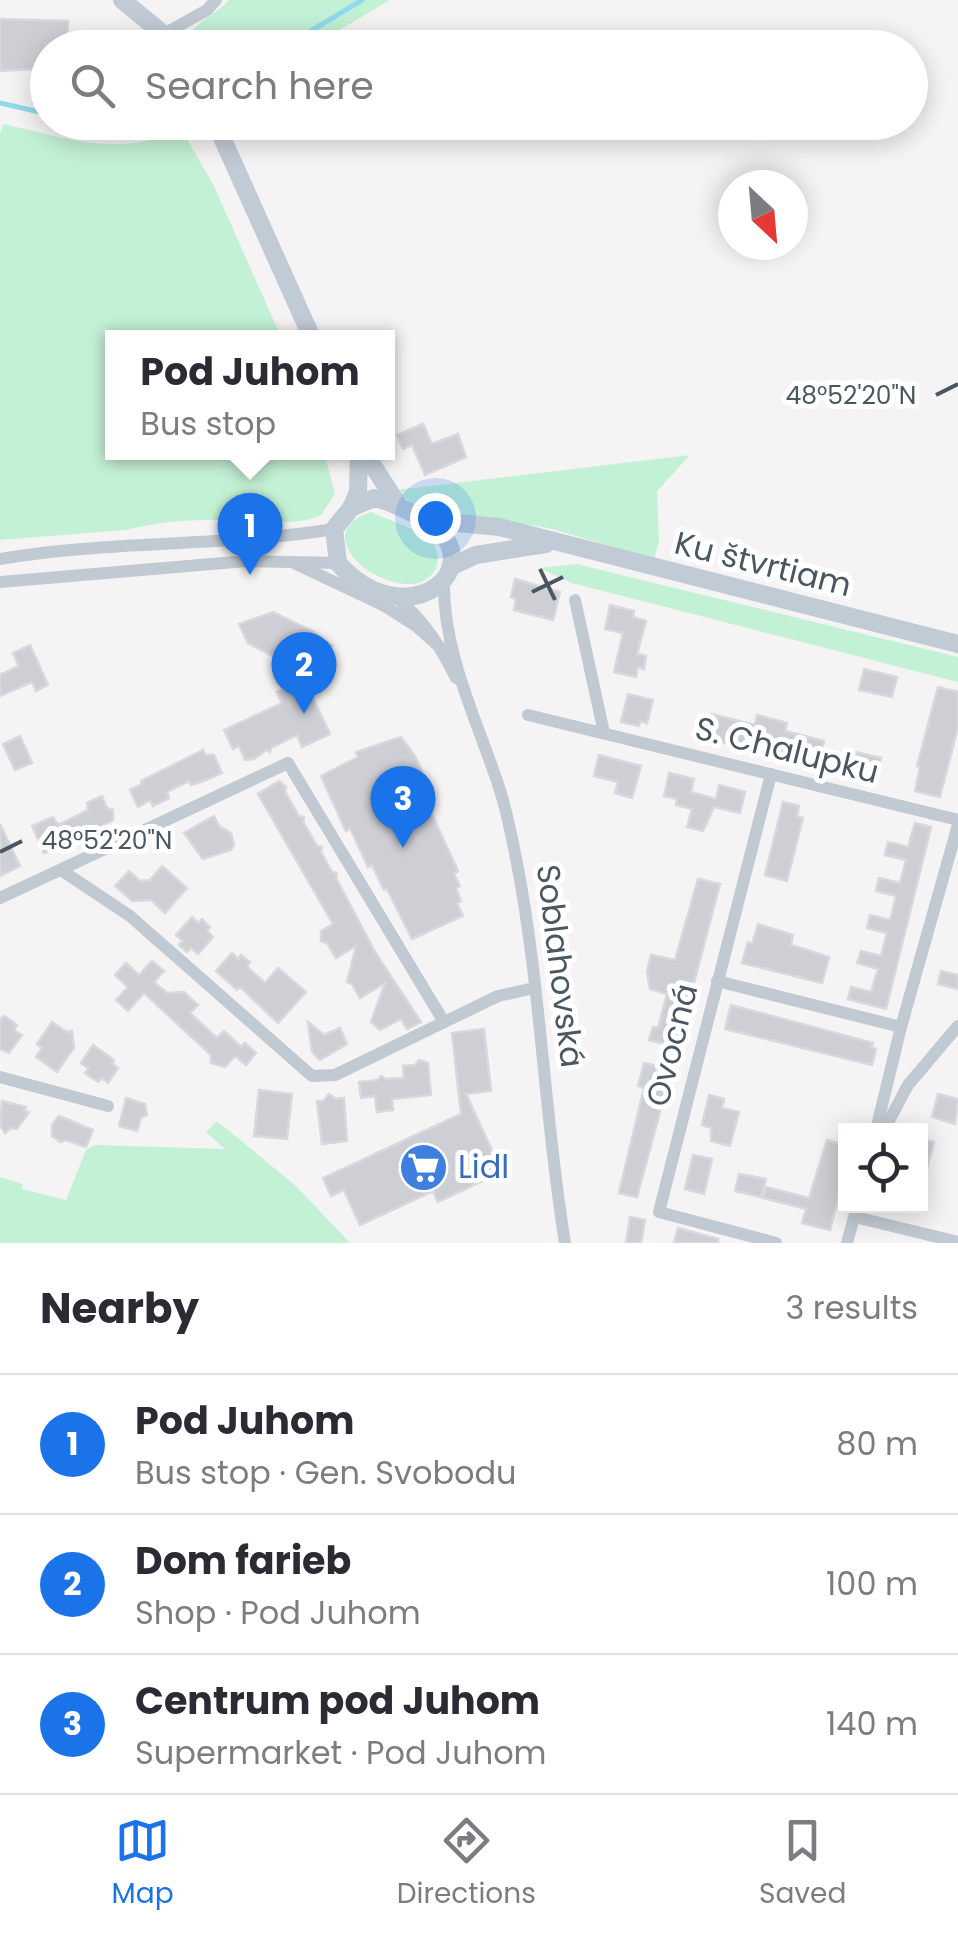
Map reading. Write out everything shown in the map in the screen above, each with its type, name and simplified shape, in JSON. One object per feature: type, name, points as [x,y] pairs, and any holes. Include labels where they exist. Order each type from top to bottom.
[{"type":"street","points":[[122,0],[156,30]]},
{"type":"street","points":[[183,30],[216,0]]},
{"type":"street","points":[[222,140],[308,330]]},
{"type":"street","points":[[0,559],[98,548],[288,537],[334,529],[358,492],[361,460]]},
{"type":"street","points":[[367,460],[400,507]]},
{"type":"street","name":"Ku štvrtiam","points":[[351,508],[374,498],[426,520],[499,528],[958,644]]},
{"type":"street","points":[[426,520],[448,542],[447,573]]},
{"type":"street","points":[[334,529],[338,563],[358,582],[391,602]]},
{"type":"street","name":"Ku štvrtiam","points":[[391,602],[426,595],[447,573],[476,555],[554,543]]},
{"type":"street","points":[[0,582],[157,567],[288,560],[338,563]]},
{"type":"street","points":[[288,560],[391,602]]},
{"type":"street","name":"Soblahovská","points":[[447,573],[444,610],[468,703]]},
{"type":"street","points":[[575,600],[604,733]]},
{"type":"street","name":"Soblahovská","points":[[391,602],[418,616],[442,649],[468,703],[500,788],[516,857],[565,1243]]},
{"type":"street","name":"S. Chalupku","points":[[528,715],[958,823]]},
{"type":"street","points":[[0,898],[288,764],[444,1022]]},
{"type":"street","name":"Ovocná","points":[[771,774],[658,1212],[776,1243]]},
{"type":"street","points":[[878,1123],[900,1027],[958,823]]},
{"type":"street","points":[[61,870],[130,916],[312,1076],[335,1075],[498,996],[534,988]]},
{"type":"street","points":[[717,981],[900,1027]]},
{"type":"street","points":[[888,1123],[908,1085],[958,1026]]},
{"type":"street","points":[[0,1077],[108,1106]]},
{"type":"street","points":[[847,1243],[855,1213]]},
{"type":"street","points":[[863,1213],[958,1242]]},
{"type":"green space","points":[[229,0],[390,0],[340,30],[193,30]]},
{"type":"green space","points":[[4,124],[30,130],[30,140],[114,144],[187,140],[213,184],[278,330],[105,330],[105,460],[326,460],[335,494],[321,515],[292,522],[184,521],[0,540],[0,133]]},
{"type":"green space","points":[[690,455],[657,491],[659,542],[654,559],[549,528],[416,508],[397,490]]},
{"type":"green space","points":[[371,512],[430,537],[437,556],[432,574],[417,583],[399,583],[362,566],[350,552],[345,537],[351,523]]},
{"type":"green space","points":[[576,564],[958,657],[958,682],[572,583],[539,568]]},
{"type":"green space","points":[[217,1121],[296,1186],[350,1243],[0,1243],[0,1177],[23,1184],[22,1189],[66,1200],[86,1150],[95,1145],[225,1149],[206,1132]]},
{"type":"building","points":[[0,19],[68,21],[68,30],[30,30],[30,69],[0,71]]},
{"type":"building","points":[[423,424],[432,444],[458,434],[466,457],[425,475],[412,445],[403,449],[397,435]]},
{"type":"building","points":[[515,579],[560,592],[553,620],[514,610],[516,599],[511,597]]},
{"type":"building","points":[[610,605],[634,611],[633,617],[646,621],[637,654],[646,656],[644,669],[638,667],[636,677],[614,672],[623,633],[605,629]]},
{"type":"building","points":[[273,612],[314,632],[332,646],[291,666],[248,643],[239,624]]},
{"type":"building","points":[[30,645],[48,685],[36,691],[32,682],[0,696],[0,675],[19,666],[13,653]]},
{"type":"building","points":[[864,669],[897,677],[892,697],[859,690]]},
{"type":"building","points":[[295,684],[311,694],[330,734],[302,747],[297,735],[270,752],[266,750],[245,760],[239,746],[233,749],[224,730],[282,703],[277,692]]},
{"type":"building","points":[[938,687],[958,692],[958,727],[940,797],[915,791],[920,767],[917,766]]},
{"type":"building","points":[[628,694],[653,700],[647,723],[640,721],[639,726],[621,722]]},
{"type":"building","points":[[711,714],[755,725],[757,715],[787,723],[785,731],[824,741],[818,766],[766,750],[705,738]]},
{"type":"building","points":[[20,736],[32,763],[15,770],[3,744]]},
{"type":"building","points":[[401,737],[425,778],[421,780],[427,793],[423,795],[458,871],[454,874],[461,901],[457,903],[463,916],[412,939],[387,889],[384,890],[372,865],[368,867],[350,828],[346,831],[321,776],[358,757],[356,752]]},
{"type":"building","points":[[203,750],[205,755],[214,755],[222,773],[191,785],[189,781],[167,792],[169,798],[153,806],[150,800],[138,807],[130,790]]},
{"type":"building","points":[[851,751],[881,758],[876,779],[849,774]]},
{"type":"building","points":[[599,755],[641,766],[632,798],[615,793],[618,782],[594,776]]},
{"type":"building","points":[[669,773],[694,779],[691,792],[716,799],[719,785],[745,792],[740,813],[714,807],[703,831],[687,827],[692,809],[676,805],[677,799],[664,796]]},
{"type":"building","points":[[279,781],[286,787],[299,816],[304,817],[317,846],[322,847],[332,872],[337,873],[336,878],[375,952],[421,1022],[407,1029],[401,1019],[380,1030],[371,1022],[385,983],[360,998],[347,982],[356,946],[336,958],[327,943],[321,941],[321,931],[333,924],[258,794]]},
{"type":"building","points":[[102,796],[107,808],[113,810],[113,820],[44,853],[32,826],[53,817],[58,825],[88,810],[87,803]]},
{"type":"building","points":[[783,802],[799,806],[797,816],[803,818],[787,881],[765,875]]},
{"type":"building","points":[[214,816],[219,826],[231,833],[234,845],[231,850],[203,859],[184,833]]},
{"type":"building","points":[[915,823],[931,827],[886,1009],[848,999],[851,987],[871,992],[878,969],[857,963],[861,951],[881,956],[887,933],[867,928],[870,915],[890,920],[896,896],[876,891],[879,878],[900,883],[906,860],[885,855],[888,842],[908,847]]},
{"type":"building","points":[[0,824],[20,866],[0,876]]},
{"type":"building","points":[[162,866],[187,888],[165,913],[151,900],[132,901],[115,886],[129,871],[140,881],[150,880]]},
{"type":"building","points":[[698,879],[720,884],[677,1047],[649,1040],[653,1027],[658,1028],[667,994],[650,989],[647,972],[651,955],[675,960]]},
{"type":"building","points":[[192,917],[198,923],[202,919],[213,937],[198,954],[191,948],[187,952],[176,935]]},
{"type":"building","points":[[758,924],[793,935],[791,945],[829,957],[822,983],[742,963]]},
{"type":"building","points":[[232,953],[250,962],[247,967],[265,983],[278,968],[306,992],[278,1023],[240,987],[237,990],[216,971]]},
{"type":"building","points":[[152,961],[164,971],[154,982],[167,993],[184,992],[198,1005],[190,1013],[217,1038],[224,1031],[241,1047],[245,1043],[256,1053],[246,1065],[235,1056],[225,1067],[211,1063],[211,1055],[144,993],[128,1011],[116,1000],[128,987],[115,975],[126,963],[139,975]]},
{"type":"building","points":[[941,971],[958,975],[958,989],[938,984]]},
{"type":"building","points":[[731,1005],[873,1043],[871,1047],[876,1049],[872,1065],[725,1029]]},
{"type":"building","points":[[5,1016],[22,1035],[9,1053],[0,1049],[0,1019]]},
{"type":"building","points":[[52,1022],[72,1031],[74,1048],[57,1072],[36,1057],[42,1048],[37,1044]]},
{"type":"building","points":[[308,1022],[324,1035],[340,1028],[347,1044],[320,1060],[312,1052]]},
{"type":"building","name":"Lidl","points":[[484,1029],[491,1091],[466,1094],[502,1172],[438,1202],[433,1191],[360,1225],[344,1190],[331,1196],[323,1178],[461,1114],[452,1033]]},
{"type":"building","points":[[93,1045],[114,1060],[112,1063],[118,1068],[108,1083],[102,1078],[98,1082],[85,1073],[89,1069],[81,1063]]},
{"type":"building","points":[[419,1060],[428,1063],[431,1095],[392,1099],[393,1110],[377,1112],[375,1096],[361,1098],[359,1082],[378,1080],[381,1076],[404,1078],[403,1066],[415,1065]]},
{"type":"building","points":[[644,1063],[670,1069],[670,1075],[637,1197],[619,1193],[644,1088],[638,1086]]},
{"type":"building","points":[[259,1090],[292,1094],[287,1139],[254,1136]]},
{"type":"building","points":[[329,1094],[336,1099],[344,1098],[347,1141],[322,1144],[317,1101],[323,1101]]},
{"type":"building","points":[[938,1094],[958,1099],[955,1124],[932,1117]]},
{"type":"building","points":[[709,1095],[724,1099],[722,1108],[739,1112],[730,1146],[711,1141],[711,1128],[702,1125]]},
{"type":"building","points":[[126,1098],[145,1104],[147,1115],[141,1118],[137,1131],[119,1126]]},
{"type":"building","points":[[2,1101],[26,1107],[24,1111],[29,1112],[17,1129],[5,1133],[0,1125]]},
{"type":"building","points":[[59,1116],[93,1130],[86,1147],[52,1136],[52,1125]]},
{"type":"building","points":[[827,1140],[838,1143],[838,1199],[830,1230],[802,1223],[806,1209],[763,1198],[766,1187],[809,1198]]},
{"type":"building","points":[[928,1141],[934,1142],[928,1165]]},
{"type":"building","points":[[693,1155],[712,1159],[704,1194],[685,1189]]},
{"type":"building","points":[[739,1174],[766,1179],[761,1197],[735,1191]]},
{"type":"building","points":[[630,1217],[645,1220],[641,1243],[626,1243]]},
{"type":"building","points":[[678,1228],[718,1239],[718,1243],[674,1243]]},
{"type":"waterway","points":[[313,30],[362,0]]},
{"type":"waterway","points":[[0,103],[30,110]]},
{"type":"place","name":"Pod Juhom","points":[[250,575]]},
{"type":"place","name":"Dom farieb","points":[[304,714]]},
{"type":"place","name":"Centrum pod Juhom","points":[[403,848]]},
{"type":"place","name":"Lidl","points":[[423,1167]]}]
